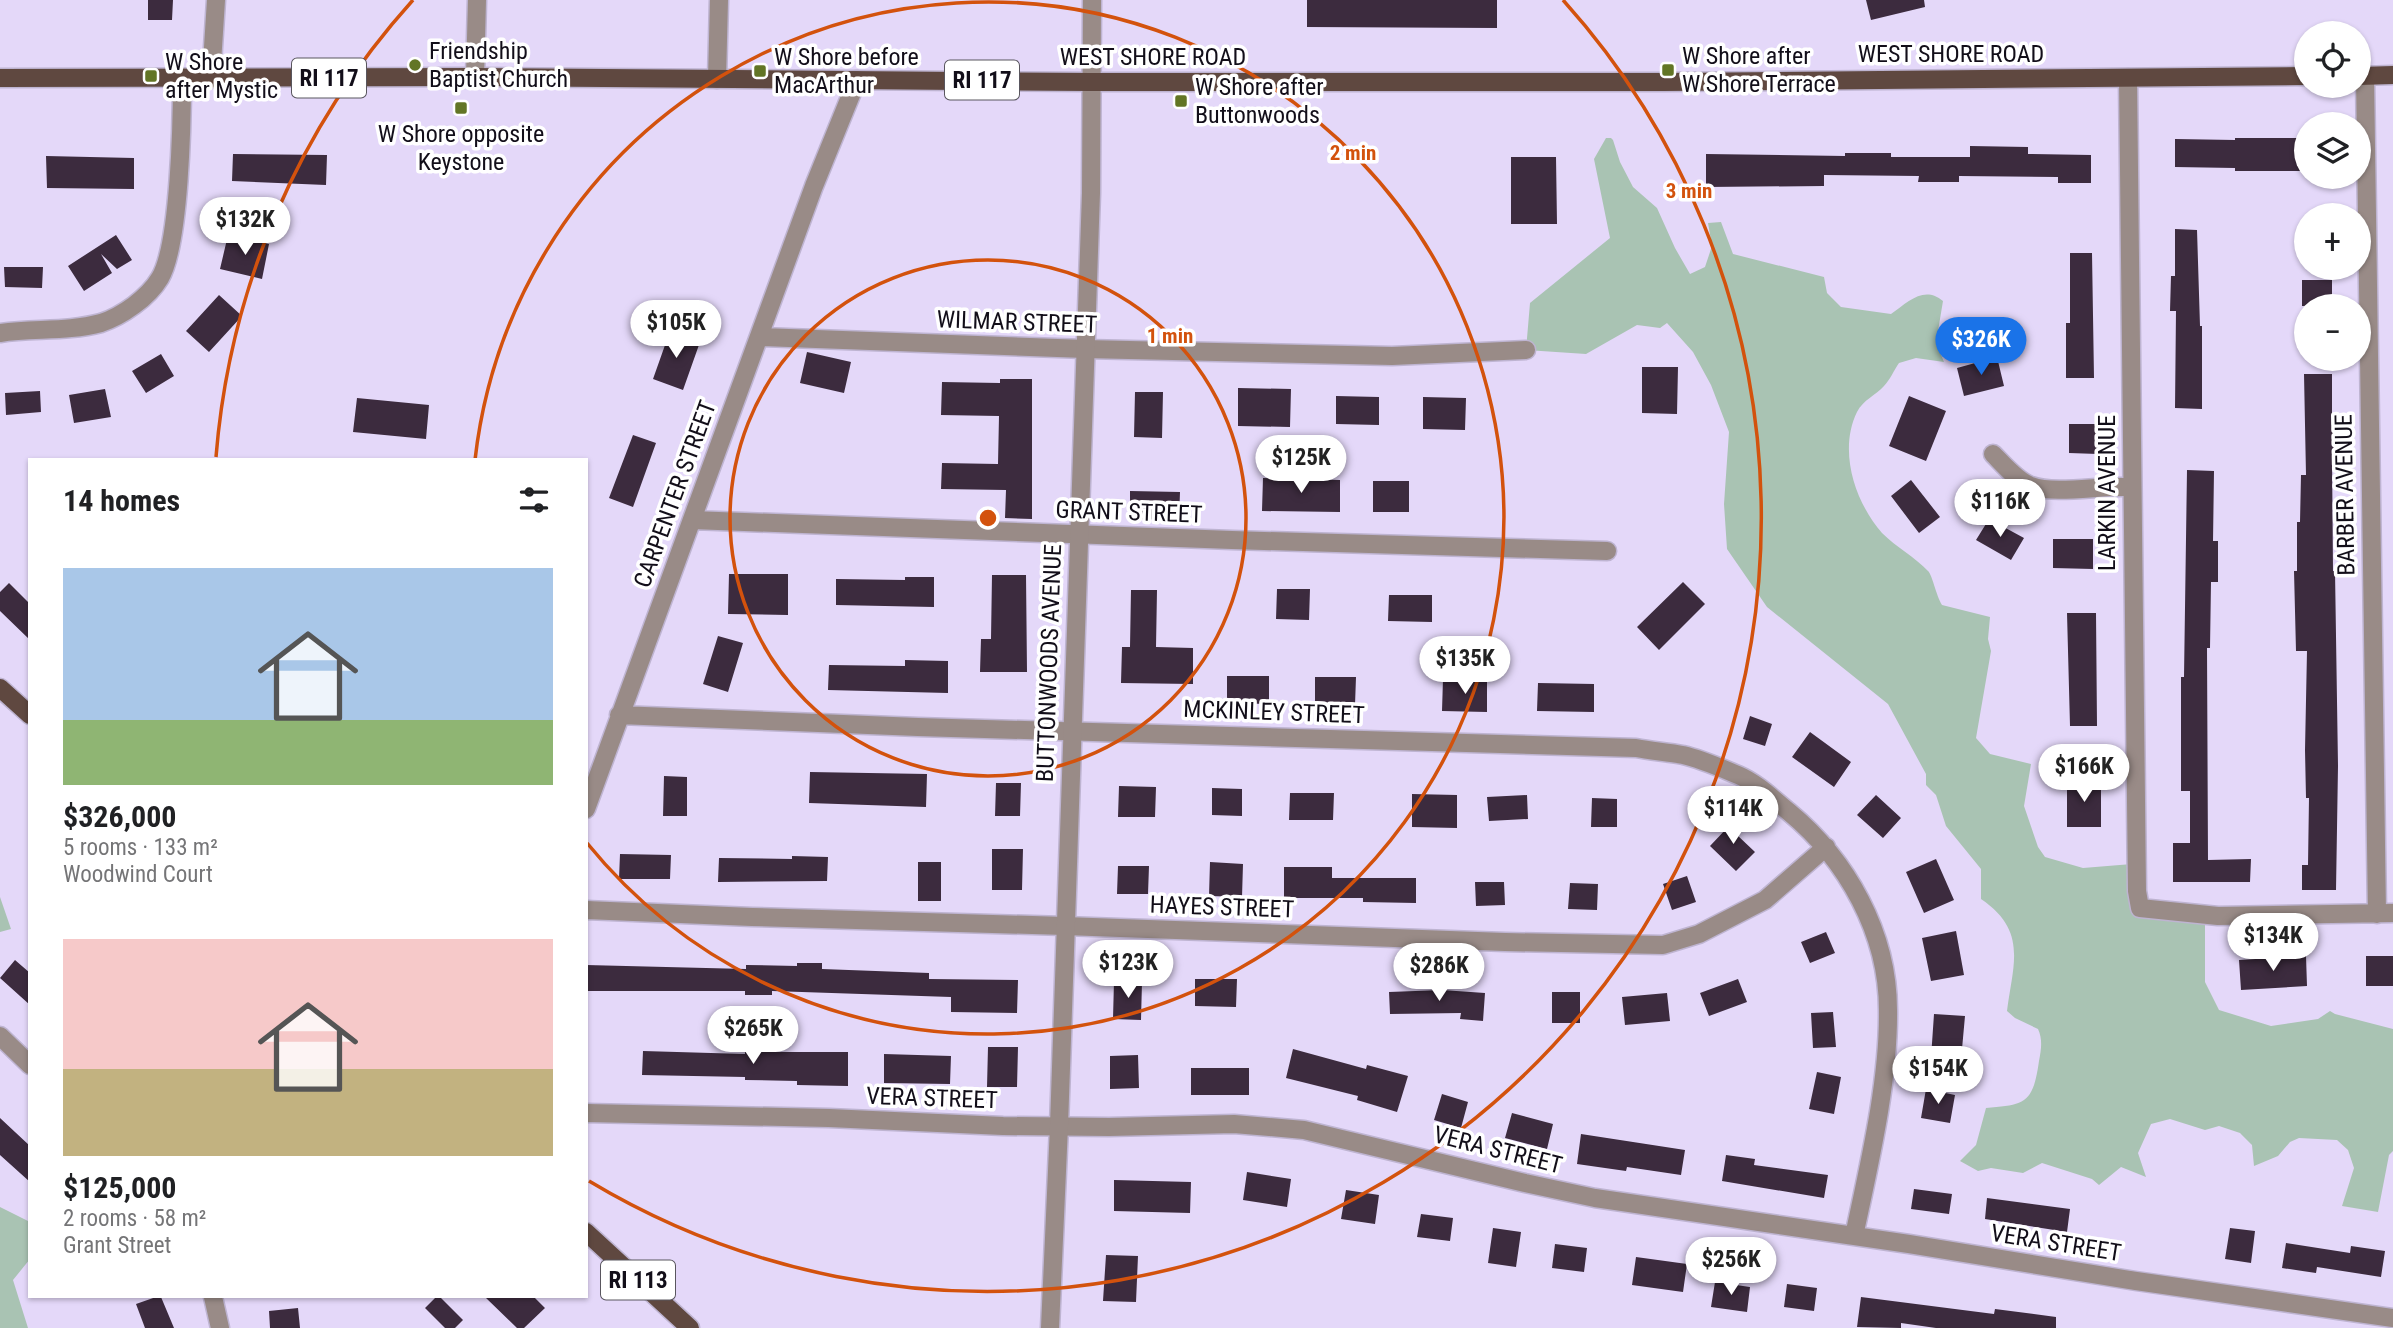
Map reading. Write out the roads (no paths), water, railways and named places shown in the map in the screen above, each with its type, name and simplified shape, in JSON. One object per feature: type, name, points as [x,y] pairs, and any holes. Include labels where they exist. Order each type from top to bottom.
[{"type":"main road","points":[[2371,76],[2393,75]]},
{"type":"main road","name":"WEST SHORE ROAD","points":[[0,78],[475,77],[1091,82],[1676,82],[2294,76]]},
{"type":"main road","points":[[0,688],[28,713]]},
{"type":"main road","name":"RI 113","points":[[588,1234],[690,1328]]},
{"type":"street","points":[[211,79],[216,0]]},
{"type":"street","points":[[475,77],[477,0]]},
{"type":"street","points":[[717,79],[719,0]]},
{"type":"street","name":"BUTTONWOODS AVENUE","points":[[1050,1328],[1091,193],[1092,0]]},
{"type":"street","points":[[0,333],[74,329],[100,323],[143,298],[160,278],[171,234],[177,190],[182,77]]},
{"type":"street","name":"LARKIN AVENUE","points":[[2128,78],[2131,487],[2137,891],[2140,908],[2218,916],[2385,913]]},
{"type":"street","name":"CARPENTER STREET","points":[[588,803],[814,186],[857,80]]},
{"type":"street","name":"BARBER AVENUE","points":[[2363,98],[2385,913]]},
{"type":"street","name":"WILMAR STREET","points":[[760,337],[1085,349],[1392,356],[1526,350]]},
{"type":"street","points":[[1993,454],[2005,467],[2031,486],[2059,490],[2131,487]]},
{"type":"street","name":"GRANT STREET","points":[[692,520],[1607,551]]},
{"type":"street","name":"MCKINLEY STREET","points":[[620,715],[1622,748],[1670,753],[1739,775],[1774,798],[1804,823],[1826,847],[1861,900],[1875,933],[1884,969],[1888,1007],[1878,1117],[1854,1236]]},
{"type":"street","name":"HAYES STREET","points":[[588,910],[752,918],[1663,945],[1699,933],[1765,900],[1826,847]]},
{"type":"street","points":[[0,1036],[28,1063]]},
{"type":"street","name":"VERA STREET","points":[[588,1113],[1059,1126],[1234,1124],[1304,1130],[1595,1198],[2393,1318]]},
{"type":"street","points":[[213,1298],[220,1328]]},
{"type":"place","name":"Friendship Baptist Church","points":[[415,65]]},
{"type":"place","name":"W Shore after W Shore Terrace","points":[[1668,70]]},
{"type":"place","name":"W Shore before MacArthur","points":[[760,71]]},
{"type":"place","name":"W Shore after Mystic","points":[[151,76]]},
{"type":"place","name":"W Shore after Buttonwoods","points":[[1181,101]]},
{"type":"place","name":"W Shore opposite Keystone","points":[[461,108]]}]
